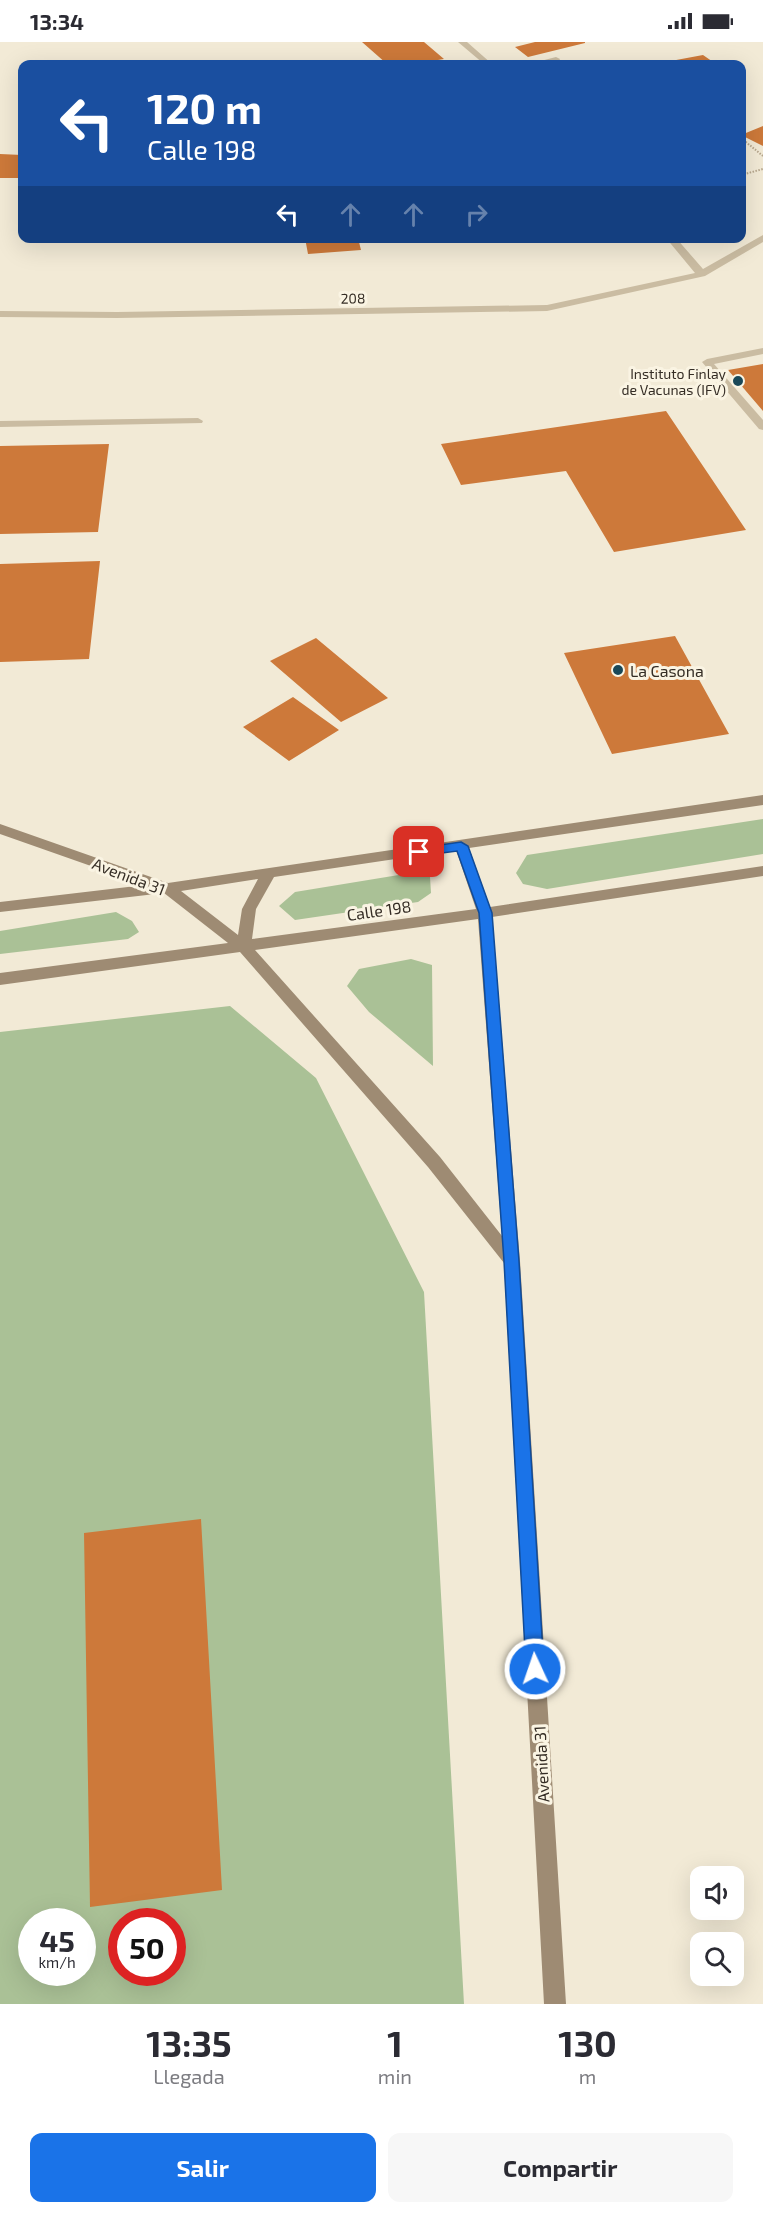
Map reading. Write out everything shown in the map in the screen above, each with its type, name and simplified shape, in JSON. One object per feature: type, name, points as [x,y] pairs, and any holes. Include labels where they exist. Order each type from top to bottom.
[{"type":"main road","points":[[0,907],[167,888],[763,800]]},
{"type":"main road","name":"Avenida 31","points":[[0,829],[167,888],[244,947],[434,1162],[512,1261]]},
{"type":"main road","name":"Avenida 31","points":[[461,846],[485,913],[512,1261],[555,2004]]},
{"type":"main road","name":"Calle 198","points":[[0,979],[485,913],[763,871]]},
{"type":"main road","points":[[244,947],[249,909],[270,873]]},
{"type":"street","points":[[462,42],[483,60]]},
{"type":"street","points":[[551,60],[556,59]]},
{"type":"street","name":"208","points":[[0,314],[117,315],[547,308],[702,274],[763,238]]},
{"type":"street","points":[[674,243],[702,274]]},
{"type":"street","points":[[763,351],[707,362],[763,427]]},
{"type":"street","points":[[0,424],[198,422]]},
{"type":"path","points":[[746,142],[763,156]]},
{"type":"path","points":[[746,174],[763,169]]},
{"type":"green space","points":[[763,819],[763,854],[547,889],[523,884],[516,873],[527,855]]},
{"type":"green space","points":[[417,872],[430,877],[431,893],[418,902],[295,920],[279,906],[295,892]]},
{"type":"green space","points":[[116,912],[132,921],[139,932],[128,939],[0,954],[0,931]]},
{"type":"green space","points":[[411,959],[432,965],[433,1066],[369,1012],[347,986],[359,969]]},
{"type":"green space","points":[[230,1006],[316,1078],[424,1292],[464,2004],[0,2004],[0,1032]]},
{"type":"building","points":[[362,42],[424,42],[444,59],[438,60],[382,60]]},
{"type":"building","points":[[535,42],[585,43],[528,57],[515,47]]},
{"type":"building","points":[[703,55],[710,60],[676,60]]},
{"type":"building","points":[[763,126],[763,146],[746,138],[746,133]]},
{"type":"building","points":[[0,154],[18,155],[18,178],[0,178]]},
{"type":"building","points":[[306,243],[359,243],[361,250],[308,254]]},
{"type":"building","points":[[763,364],[763,411],[728,370]]},
{"type":"building","points":[[666,411],[746,530],[614,552],[566,471],[461,485],[441,444]]},
{"type":"building","points":[[109,444],[98,532],[0,534],[0,446]]},
{"type":"building","points":[[100,561],[89,659],[0,662],[0,564]]},
{"type":"building","points":[[675,636],[729,734],[612,754],[564,653]]},
{"type":"building","points":[[316,638],[388,698],[341,722],[270,661]]},
{"type":"building","points":[[293,697],[339,730],[289,761],[243,727]]},
{"type":"building","points":[[201,1519],[222,1890],[90,1907],[84,1533]]},
{"type":"place","name":"Instituto Finlay de Vacunas (IFV)","points":[[738,381]]},
{"type":"place","name":"La Casona","points":[[618,670]]},
{"type":"route","points":[[419,852],[461,846],[485,913],[512,1261],[535,1669]]}]
